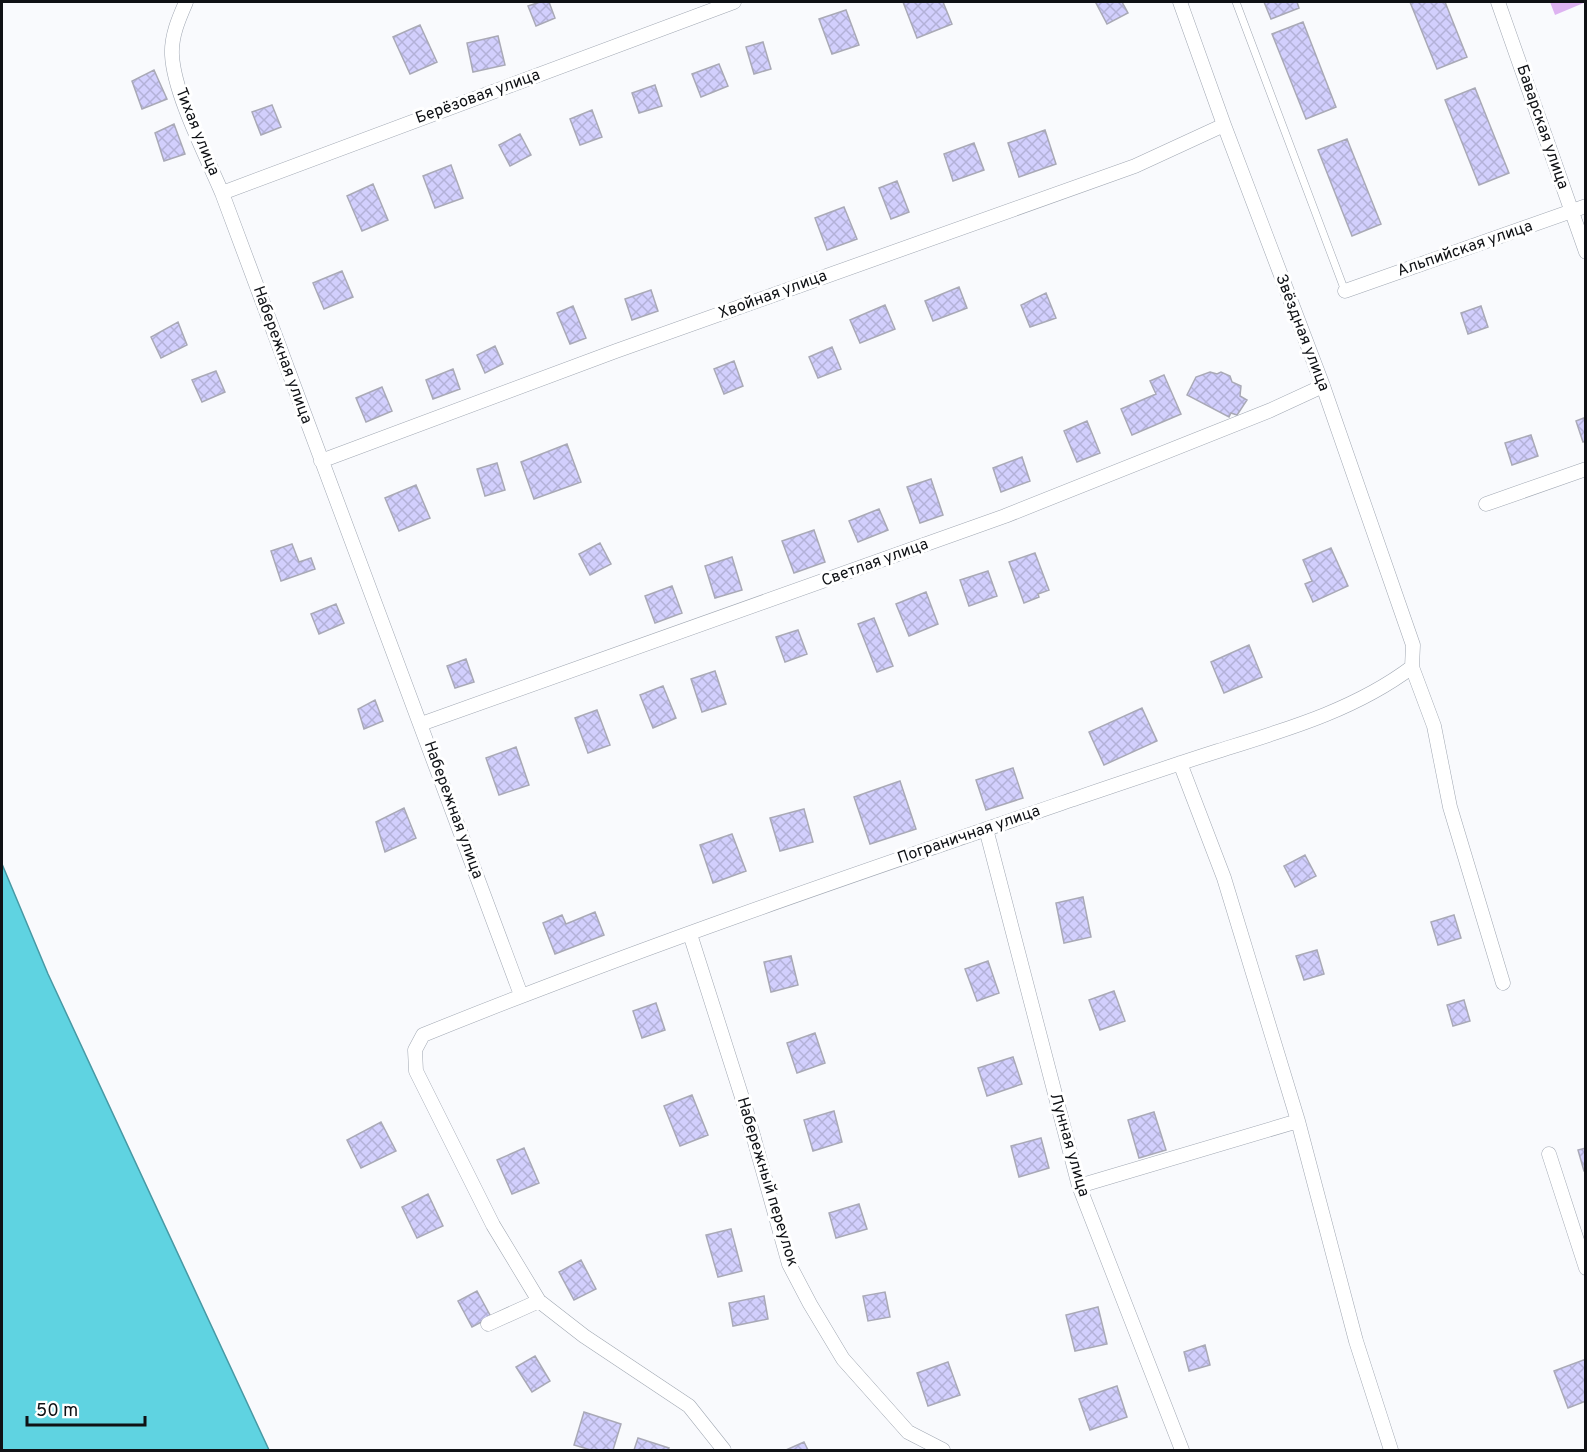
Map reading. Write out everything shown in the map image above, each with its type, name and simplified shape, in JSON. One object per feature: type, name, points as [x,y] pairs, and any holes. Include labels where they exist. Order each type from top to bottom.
[{"type":"street","name":"Тихая улица","points":[[186,2],[176,26],[172,54],[179,90],[222,193]]},
{"type":"street","name":"Берёзовая улица","points":[[222,193],[734,2]]},
{"type":"street","name":"Звёздная улица","points":[[1180,2],[1323,386],[1413,645],[1412,667],[1434,726],[1450,807],[1503,983]]},
{"type":"street","name":"Баварская улица","points":[[1498,2],[1586,252]]},
{"type":"street","name":"Хвойная улица","points":[[321,460],[616,351],[1135,166],[1224,125]]},
{"type":"street","name":"Набережная улица","points":[[222,193],[521,995]]},
{"type":"street","name":"Альпийская улица","points":[[1345,291],[1586,206]]},
{"type":"street","name":"Светлая улица","points":[[421,724],[1005,516],[1271,410],[1323,386]]},
{"type":"street","points":[[1486,504],[1586,469]]},
{"type":"street","name":"Пограничная улица","points":[[521,995],[639,950],[986,829],[1315,720],[1396,680],[1412,667]]},
{"type":"street","points":[[1180,763],[1224,878],[1298,1121],[1356,1341],[1391,1450]]},
{"type":"street","name":"Лунная улица","points":[[986,829],[1079,1186],[1182,1450]]},
{"type":"street","name":"Набережный переулок","points":[[690,934],[746,1110],[789,1264],[843,1359],[908,1432],[943,1450]]},
{"type":"street","points":[[521,995],[423,1035],[415,1050],[416,1071],[493,1225],[539,1302],[584,1336],[690,1406],[724,1450]]},
{"type":"street","points":[[1079,1186],[1298,1121]]},
{"type":"street","points":[[1549,1154],[1586,1268]]},
{"type":"street","points":[[488,1324],[539,1302]]},
{"type":"lane","points":[[1236,2],[1345,291]]},
{"type":"shaded area","points":[[1550,2],[1586,2],[1555,15]]},
{"type":"water","points":[[2,864],[48,974],[269,1450],[2,1450]]},
{"type":"building","points":[[549,2],[555,18],[536,26],[528,6]]},
{"type":"building","points":[[903,2],[943,2],[952,24],[917,38]]},
{"type":"building","points":[[1122,2],[1128,13],[1107,24],[1096,3]]},
{"type":"building","points":[[1264,2],[1297,2],[1299,8],[1271,19]]},
{"type":"building","points":[[1410,2],[1445,2],[1467,57],[1437,69]]},
{"type":"building","points":[[846,10],[859,45],[832,54],[819,19]]},
{"type":"building","points":[[1303,22],[1336,107],[1306,119],[1272,34]]},
{"type":"building","points":[[420,25],[437,62],[410,74],[393,37]]},
{"type":"building","points":[[498,36],[505,65],[473,72],[467,43]]},
{"type":"building","points":[[763,42],[771,69],[754,74],[746,47]]},
{"type":"building","points":[[719,64],[728,86],[701,97],[692,74]]},
{"type":"building","points":[[154,70],[167,99],[142,109],[132,81]]},
{"type":"building","points":[[655,85],[662,106],[639,113],[632,93]]},
{"type":"building","points":[[1475,88],[1509,173],[1479,185],[1445,100]]},
{"type":"building","points":[[272,105],[281,127],[261,135],[252,112]]},
{"type":"building","points":[[592,110],[602,137],[580,145],[570,119]]},
{"type":"building","points":[[174,124],[185,154],[164,161],[155,133]]},
{"type":"building","points":[[1045,130],[1056,164],[1019,177],[1008,143]]},
{"type":"building","points":[[520,134],[531,155],[510,166],[499,145]]},
{"type":"building","points":[[1347,139],[1381,224],[1352,236],[1318,150]]},
{"type":"building","points":[[974,143],[984,170],[953,181],[944,154]]},
{"type":"building","points":[[451,165],[463,198],[435,208],[423,176]]},
{"type":"building","points":[[897,181],[909,212],[891,219],[879,188]]},
{"type":"building","points":[[373,184],[388,220],[362,231],[347,196]]},
{"type":"building","points":[[844,207],[857,239],[827,250],[815,218]]},
{"type":"building","points":[[342,271],[353,297],[324,309],[313,283]]},
{"type":"building","points":[[959,287],[967,308],[933,321],[925,301]]},
{"type":"building","points":[[651,290],[658,311],[632,320],[625,299]]},
{"type":"building","points":[[1046,293],[1056,318],[1030,327],[1021,305]]},
{"type":"building","points":[[885,305],[895,329],[860,343],[850,320]]},
{"type":"building","points":[[573,306],[586,338],[570,344],[557,313]]},
{"type":"building","points":[[1481,306],[1488,327],[1468,334],[1461,313]]},
{"type":"building","points":[[178,322],[187,345],[161,358],[151,337]]},
{"type":"building","points":[[495,346],[503,364],[485,373],[477,355]]},
{"type":"building","points":[[832,347],[841,369],[818,378],[809,357]]},
{"type":"building","points":[[734,361],[743,386],[724,394],[714,369]]},
{"type":"building","points":[[453,369],[460,389],[433,399],[426,380]]},
{"type":"building","points":[[216,371],[225,392],[202,402],[192,380]]},
{"type":"building","points":[[1210,372],[1217,374],[1221,372],[1230,376],[1232,382],[1241,386],[1240,396],[1247,400],[1237,415],[1231,413],[1229,417],[1187,395],[1196,377]]},
{"type":"building","points":[[1164,375],[1181,414],[1132,435],[1121,409],[1156,394],[1150,381]]},
{"type":"building","points":[[382,387],[392,411],[366,422],[356,398]]},
{"type":"building","points":[[1586,417],[1586,441],[1583,442],[1576,421]]},
{"type":"building","points":[[1087,421],[1100,453],[1077,462],[1064,431]]},
{"type":"building","points":[[1531,435],[1538,456],[1512,465],[1505,443]]},
{"type":"building","points":[[567,444],[581,482],[534,499],[521,462]]},
{"type":"building","points":[[1022,457],[1030,481],[1001,492],[993,468]]},
{"type":"building","points":[[497,463],[505,490],[485,496],[477,469]]},
{"type":"building","points":[[931,479],[943,515],[920,523],[907,487]]},
{"type":"building","points":[[416,485],[430,518],[399,531],[385,498]]},
{"type":"building","points":[[879,509],[888,530],[858,542],[849,521]]},
{"type":"building","points":[[814,530],[825,562],[794,573],[782,541]]},
{"type":"building","points":[[600,543],[611,564],[590,575],[579,554]]},
{"type":"building","points":[[292,544],[299,562],[311,558],[315,569],[281,581],[271,551]]},
{"type":"building","points":[[1331,548],[1348,586],[1313,602],[1305,584],[1312,581],[1303,560]]},
{"type":"building","points":[[1035,553],[1049,590],[1024,603],[1009,562]]},
{"type":"building","points":[[732,557],[742,590],[715,598],[705,566]]},
{"type":"building","points":[[988,571],[997,596],[969,606],[960,580]]},
{"type":"building","points":[[672,586],[682,613],[655,623],[645,596]]},
{"type":"building","points":[[926,592],[938,624],[909,636],[896,604]]},
{"type":"building","points":[[336,604],[344,623],[319,634],[311,614]]},
{"type":"building","points":[[874,618],[893,666],[877,672],[858,624]]},
{"type":"building","points":[[798,630],[807,654],[785,662],[776,637]]},
{"type":"building","points":[[1249,645],[1262,677],[1224,693],[1211,662]]},
{"type":"building","points":[[466,659],[474,682],[455,688],[447,666]]},
{"type":"building","points":[[715,671],[726,704],[702,712],[691,679]]},
{"type":"building","points":[[663,686],[676,718],[653,728],[640,695]]},
{"type":"building","points":[[375,700],[383,721],[364,729],[358,709]]},
{"type":"building","points":[[1142,708],[1157,741],[1104,765],[1089,732]]},
{"type":"building","points":[[597,710],[610,745],[588,753],[575,718]]},
{"type":"building","points":[[516,747],[529,785],[499,795],[486,758]]},
{"type":"building","points":[[1013,768],[1023,798],[986,810],[976,780]]},
{"type":"building","points":[[900,781],[916,829],[870,844],[854,797]]},
{"type":"building","points":[[404,808],[416,838],[385,852],[376,822]]},
{"type":"building","points":[[804,809],[813,842],[780,851],[770,818]]},
{"type":"building","points":[[732,834],[746,871],[713,883],[700,845]]},
{"type":"building","points":[[1305,855],[1316,876],[1295,887],[1284,866]]},
{"type":"building","points":[[1083,897],[1091,937],[1064,943],[1056,903]]},
{"type":"building","points":[[595,912],[604,935],[555,954],[543,923],[562,915],[566,924]]},
{"type":"building","points":[[1454,915],[1461,938],[1438,945],[1431,922]]},
{"type":"building","points":[[1317,950],[1324,974],[1304,980],[1296,956]]},
{"type":"building","points":[[791,956],[798,985],[771,992],[764,962]]},
{"type":"building","points":[[988,961],[999,993],[977,1001],[965,969]]},
{"type":"building","points":[[1114,991],[1125,1021],[1100,1030],[1089,1000]]},
{"type":"building","points":[[1464,1000],[1470,1021],[1453,1026],[1447,1005]]},
{"type":"building","points":[[656,1003],[665,1030],[642,1038],[633,1011]]},
{"type":"building","points":[[815,1033],[825,1063],[797,1073],[787,1043]]},
{"type":"building","points":[[1013,1057],[1022,1084],[987,1096],[978,1068]]},
{"type":"building","points":[[692,1095],[708,1135],[680,1146],[664,1106]]},
{"type":"building","points":[[834,1111],[842,1142],[813,1151],[804,1120]]},
{"type":"building","points":[[1154,1112],[1166,1150],[1139,1158],[1128,1120]]},
{"type":"building","points":[[381,1122],[396,1151],[361,1168],[347,1140]]},
{"type":"building","points":[[1041,1138],[1049,1168],[1019,1177],[1011,1146]]},
{"type":"building","points":[[524,1148],[539,1183],[512,1194],[497,1160]]},
{"type":"building","points":[[1586,1148],[1586,1171],[1584,1171],[1578,1150]]},
{"type":"building","points":[[428,1194],[443,1226],[417,1238],[402,1207]]},
{"type":"building","points":[[859,1204],[867,1229],[836,1238],[829,1213]]},
{"type":"building","points":[[731,1229],[742,1271],[718,1277],[706,1235]]},
{"type":"building","points":[[581,1260],[596,1289],[574,1300],[559,1272]]},
{"type":"building","points":[[477,1291],[491,1317],[472,1327],[458,1301]]},
{"type":"building","points":[[885,1292],[890,1317],[868,1321],[863,1296]]},
{"type":"building","points":[[764,1296],[768,1319],[733,1326],[729,1303]]},
{"type":"building","points":[[1098,1307],[1107,1344],[1075,1351],[1066,1315]]},
{"type":"building","points":[[1205,1345],[1210,1365],[1189,1371],[1184,1352]]},
{"type":"building","points":[[535,1356],[550,1381],[532,1392],[516,1367]]},
{"type":"building","points":[[1586,1359],[1586,1401],[1568,1408],[1554,1371]]},
{"type":"building","points":[[948,1362],[960,1395],[928,1406],[917,1373]]},
{"type":"building","points":[[1117,1386],[1127,1417],[1090,1430],[1079,1399]]},
{"type":"building","points":[[584,1412],[621,1424],[613,1450],[591,1450],[574,1445]]},
{"type":"building","points":[[638,1438],[669,1448],[668,1450],[634,1450]]},
{"type":"building","points":[[804,1442],[808,1450],[786,1450]]}]
